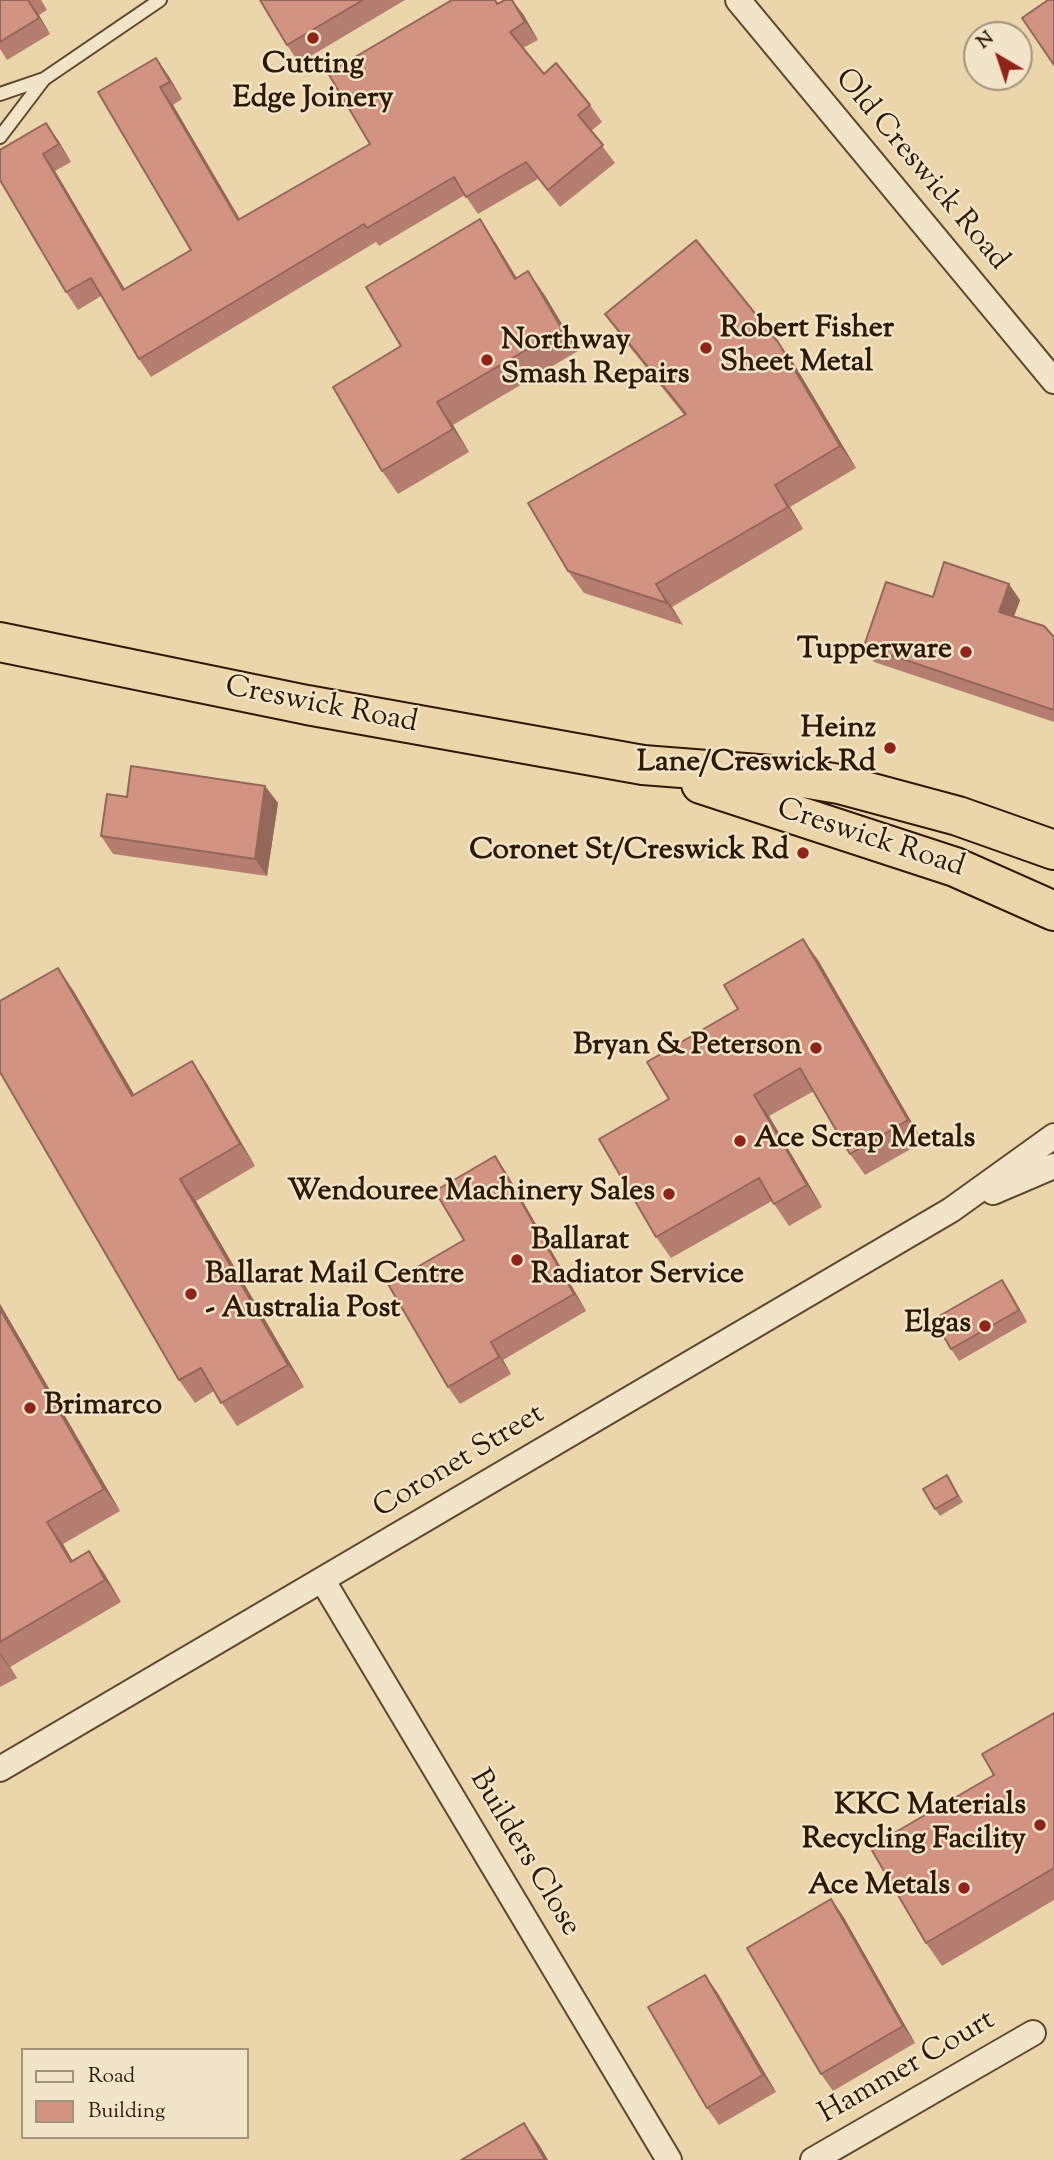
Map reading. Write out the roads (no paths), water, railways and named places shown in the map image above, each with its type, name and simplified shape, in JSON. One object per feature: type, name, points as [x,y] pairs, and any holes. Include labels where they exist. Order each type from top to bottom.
[{"type":"highway","name":"Creswick Road","points":[[0,642],[306,705],[643,765],[786,776],[839,784],[958,816],[1054,850]]},
{"type":"highway","name":"Creswick Road","points":[[643,765],[955,867],[1054,911]]},
{"type":"street","name":"Old Creswick Road","points":[[738,0],[1054,381]]},
{"type":"street","name":"Coronet Street","points":[[0,1769],[951,1210],[1054,1136]]},
{"type":"street","name":"Coronet Street","points":[[951,1210],[1054,1166]]},
{"type":"street","name":"Builders Close","points":[[323,1581],[669,2160]]},
{"type":"street","name":"Hammer Court","points":[[813,2160],[1034,2033]]},
{"type":"lane","points":[[0,94],[44,79],[160,0]]},
{"type":"lane","points":[[0,137],[44,79]]},
{"type":"place","name":"Cutting Edge Joinery","points":[[313,38]]},
{"type":"place","name":"Robert Fisher Sheet Metal","points":[[706,348]]},
{"type":"place","name":"Northway Smash Repairs","points":[[487,360]]},
{"type":"place","name":"Tupperware","points":[[966,652]]},
{"type":"place","name":"Heinz Lane/Creswick Rd","points":[[890,748]]},
{"type":"place","name":"Coronet St/Creswick Rd","points":[[803,853]]},
{"type":"place","name":"Bryan & Peterson","points":[[816,1048]]},
{"type":"place","name":"Ace Scrap Metals","points":[[740,1141]]},
{"type":"place","name":"Wendouree Machinery Sales","points":[[669,1194]]},
{"type":"place","name":"Ballarat Radiator Service","points":[[517,1260]]},
{"type":"place","name":"Ballarat Mail Centre - Australia Post","points":[[191,1294]]},
{"type":"place","name":"Elgas","points":[[985,1326]]},
{"type":"place","name":"Brimarco","points":[[30,1408]]},
{"type":"place","name":"KKC Materials Recycling Facility","points":[[1040,1825]]},
{"type":"place","name":"Ace Metals","points":[[964,1888]]}]
